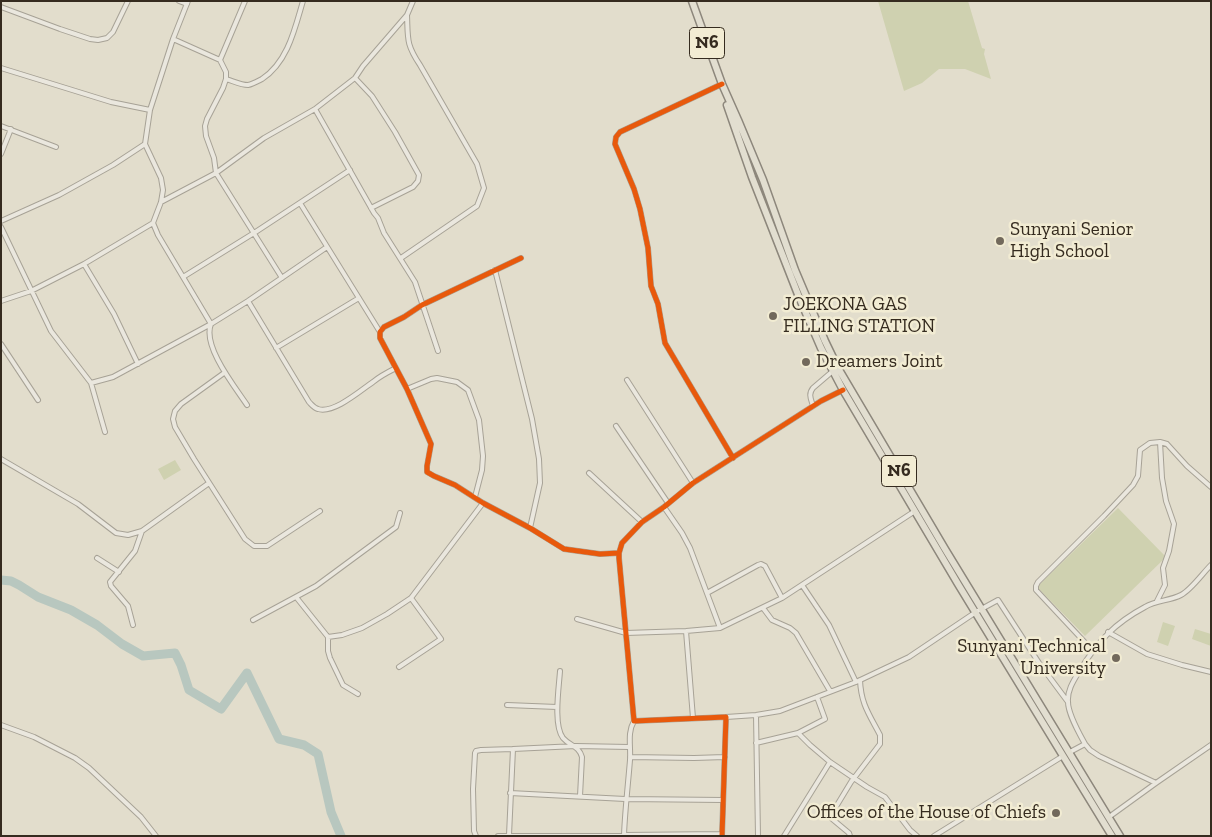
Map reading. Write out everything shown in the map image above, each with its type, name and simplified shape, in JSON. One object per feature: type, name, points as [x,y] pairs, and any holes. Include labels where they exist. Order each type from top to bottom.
[{"type":"main road","name":"N6","points":[[692,1],[768,220],[821,348],[983,608],[1120,836]]},
{"type":"main road","name":"N6","points":[[836,370],[842,390],[1112,836]]},
{"type":"street","points":[[1,7],[60,29],[98,40],[107,38],[113,32],[128,1]]},
{"type":"street","points":[[1,301],[31,291],[84,264],[153,223],[161,202],[163,190],[161,178],[145,144],[150,110],[187,2],[179,1]]},
{"type":"street","points":[[220,60],[245,1]]},
{"type":"street","points":[[226,79],[242,84],[252,84],[269,74],[287,49],[303,1]]},
{"type":"street","points":[[161,202],[216,173],[260,141],[316,109],[355,78],[407,15],[413,1]]},
{"type":"street","points":[[401,258],[477,206],[484,188],[477,164],[412,53],[408,42],[407,15]]},
{"type":"street","points":[[173,39],[220,60],[226,72],[223,88],[205,126],[216,173],[282,278]]},
{"type":"street","points":[[1,68],[111,102],[150,110]]},
{"type":"street","points":[[355,78],[372,96],[419,175],[418,181],[412,187],[371,208]]},
{"type":"street","points":[[722,84],[620,132],[616,137],[616,144],[640,209],[648,248],[651,286],[658,304],[665,343],[733,458]]},
{"type":"street","points":[[316,109],[378,218],[384,233],[415,282],[438,351]]},
{"type":"street","points":[[1,126],[56,147]]},
{"type":"street","points":[[1,154],[11,129]]},
{"type":"street","points":[[1,221],[59,195],[113,165],[145,144]]},
{"type":"street","points":[[183,277],[350,170]]},
{"type":"street","points":[[300,203],[380,332],[380,338],[407,389],[431,444],[427,472],[455,485],[564,549],[600,554],[619,553]]},
{"type":"street","points":[[153,223],[158,235],[211,324]]},
{"type":"street","points":[[1,226],[51,331],[91,384],[105,432]]},
{"type":"street","points":[[91,384],[112,377],[138,364],[211,324],[327,247]]},
{"type":"street","points":[[380,332],[422,305],[521,258]]},
{"type":"street","points":[[84,264],[114,314],[138,364]]},
{"type":"street","points":[[495,270],[532,419],[539,459],[540,483],[530,528]]},
{"type":"street","points":[[276,348],[359,298]]},
{"type":"street","points":[[248,301],[309,402],[320,410],[327,410],[336,406],[396,368]]},
{"type":"street","points":[[211,324],[209,338],[224,373],[247,405]]},
{"type":"street","points":[[1,344],[38,400]]},
{"type":"street","points":[[813,406],[810,391],[836,370]]},
{"type":"street","points":[[224,373],[196,392],[173,415],[176,427],[245,539],[254,546],[267,546],[320,511]]},
{"type":"street","points":[[407,389],[437,378],[457,382],[468,390],[479,420],[483,456],[482,470],[475,497]]},
{"type":"street","points":[[627,380],[693,483]]},
{"type":"street","points":[[624,836],[630,757],[629,748],[631,727],[634,720],[619,553],[622,543],[642,522],[693,483],[813,406],[842,390]]},
{"type":"street","points":[[616,426],[668,503]]},
{"type":"street","points":[[1093,651],[1036,590],[1038,582],[1133,485],[1138,476],[1140,450],[1150,443],[1160,442],[1167,444],[1187,466],[1211,487]]},
{"type":"street","points":[[1157,601],[1165,585],[1163,568],[1170,548],[1174,524],[1166,500],[1162,478],[1160,442]]},
{"type":"street","points":[[1,459],[78,504],[116,533],[128,535],[142,531],[209,483]]},
{"type":"street","points":[[589,473],[642,522]]},
{"type":"street","points":[[328,637],[342,635],[362,628],[412,598],[484,503]]},
{"type":"street","points":[[664,507],[690,548],[720,628]]},
{"type":"street","points":[[577,619],[626,632],[686,631],[720,628],[782,598],[914,511]]},
{"type":"street","points":[[253,620],[316,586],[396,527],[400,513]]},
{"type":"street","points":[[133,625],[128,606],[111,586],[110,582],[135,551],[142,531]]},
{"type":"street","points":[[98,558],[119,572]]},
{"type":"street","points":[[707,593],[758,564],[762,564],[765,566],[782,598]]},
{"type":"street","points":[[1156,783],[1090,750],[1085,744],[1069,709],[1068,693],[1093,651],[1108,632],[1145,606],[1181,595],[1211,566]]},
{"type":"street","points":[[802,585],[829,625],[858,681],[863,704],[880,735],[880,744],[853,778],[831,814],[831,818],[850,836]]},
{"type":"street","points":[[296,598],[328,637],[330,658],[343,685],[358,694]]},
{"type":"street","points":[[399,667],[441,639],[412,598]]},
{"type":"street","points":[[634,720],[726,717],[780,711],[858,681],[908,657],[976,612],[998,600],[1039,663],[1068,702]]},
{"type":"street","points":[[763,608],[772,620],[796,632],[830,691]]},
{"type":"street","points":[[686,631],[693,718]]},
{"type":"street","points":[[1108,632],[1146,654],[1182,666],[1211,672]]},
{"type":"street","points":[[560,671],[557,707],[559,732],[565,740],[576,746],[581,752],[580,796]]},
{"type":"street","points":[[756,743],[798,733],[826,719],[816,696]]},
{"type":"street","points":[[507,705],[557,707]]},
{"type":"street","points":[[756,715],[758,836]]},
{"type":"street","points":[[498,836],[722,835],[726,717]]},
{"type":"street","points":[[1,725],[34,737],[75,758],[141,817],[156,836]]},
{"type":"street","points":[[798,733],[830,762],[885,797],[910,830],[917,836]]},
{"type":"street","points":[[1070,752],[1085,744]]},
{"type":"street","points":[[1109,817],[1211,745]]},
{"type":"street","points":[[476,836],[474,831],[473,789],[476,751],[576,746],[629,748]]},
{"type":"street","points":[[508,835],[513,749]]},
{"type":"street","points":[[934,836],[1063,756]]},
{"type":"street","points":[[630,757],[725,757]]},
{"type":"street","points":[[784,836],[830,762]]},
{"type":"street","points":[[510,793],[626,799],[723,800]]},
{"type":"green space","points":[[878,1],[968,1],[982,48],[985,49],[984,54],[991,79],[965,69],[939,69],[922,83],[904,91]]},
{"type":"green space","points":[[175,460],[181,470],[164,480],[158,469]]},
{"type":"green space","points":[[1118,508],[1166,557],[1085,636],[1037,587]]},
{"type":"green space","points":[[1163,622],[1175,626],[1168,646],[1157,642]]},
{"type":"green space","points":[[1195,629],[1211,634],[1211,646],[1192,639]]},
{"type":"waterway","points":[[1,580],[11,581],[38,597],[71,610],[143,656],[175,653],[189,690],[221,709],[247,673],[279,739],[304,745],[318,754],[331,812],[341,836]]},
{"type":"cycle path","points":[[722,84],[620,132],[616,137],[615,144],[634,189],[640,209],[648,248],[651,286],[658,304],[665,343],[733,458]]},
{"type":"cycle path","points":[[521,258],[422,305],[384,327],[380,332],[380,338],[407,389],[431,444],[427,472],[455,485],[564,549],[600,554],[619,553]]},
{"type":"cycle path","points":[[722,836],[726,717],[634,721],[619,553],[622,543],[642,522],[693,483],[821,401],[843,390]]},
{"type":"place","name":"Sunyani Senior High School","points":[[1000,241]]},
{"type":"place","name":"JOEKONA GAS FILLING STATION","points":[[773,316]]},
{"type":"place","name":"Dreamers Joint","points":[[806,362]]},
{"type":"place","name":"Sunyani Technical University","points":[[1116,658]]},
{"type":"place","name":"Offices of the House of Chiefs","points":[[1056,813]]}]
